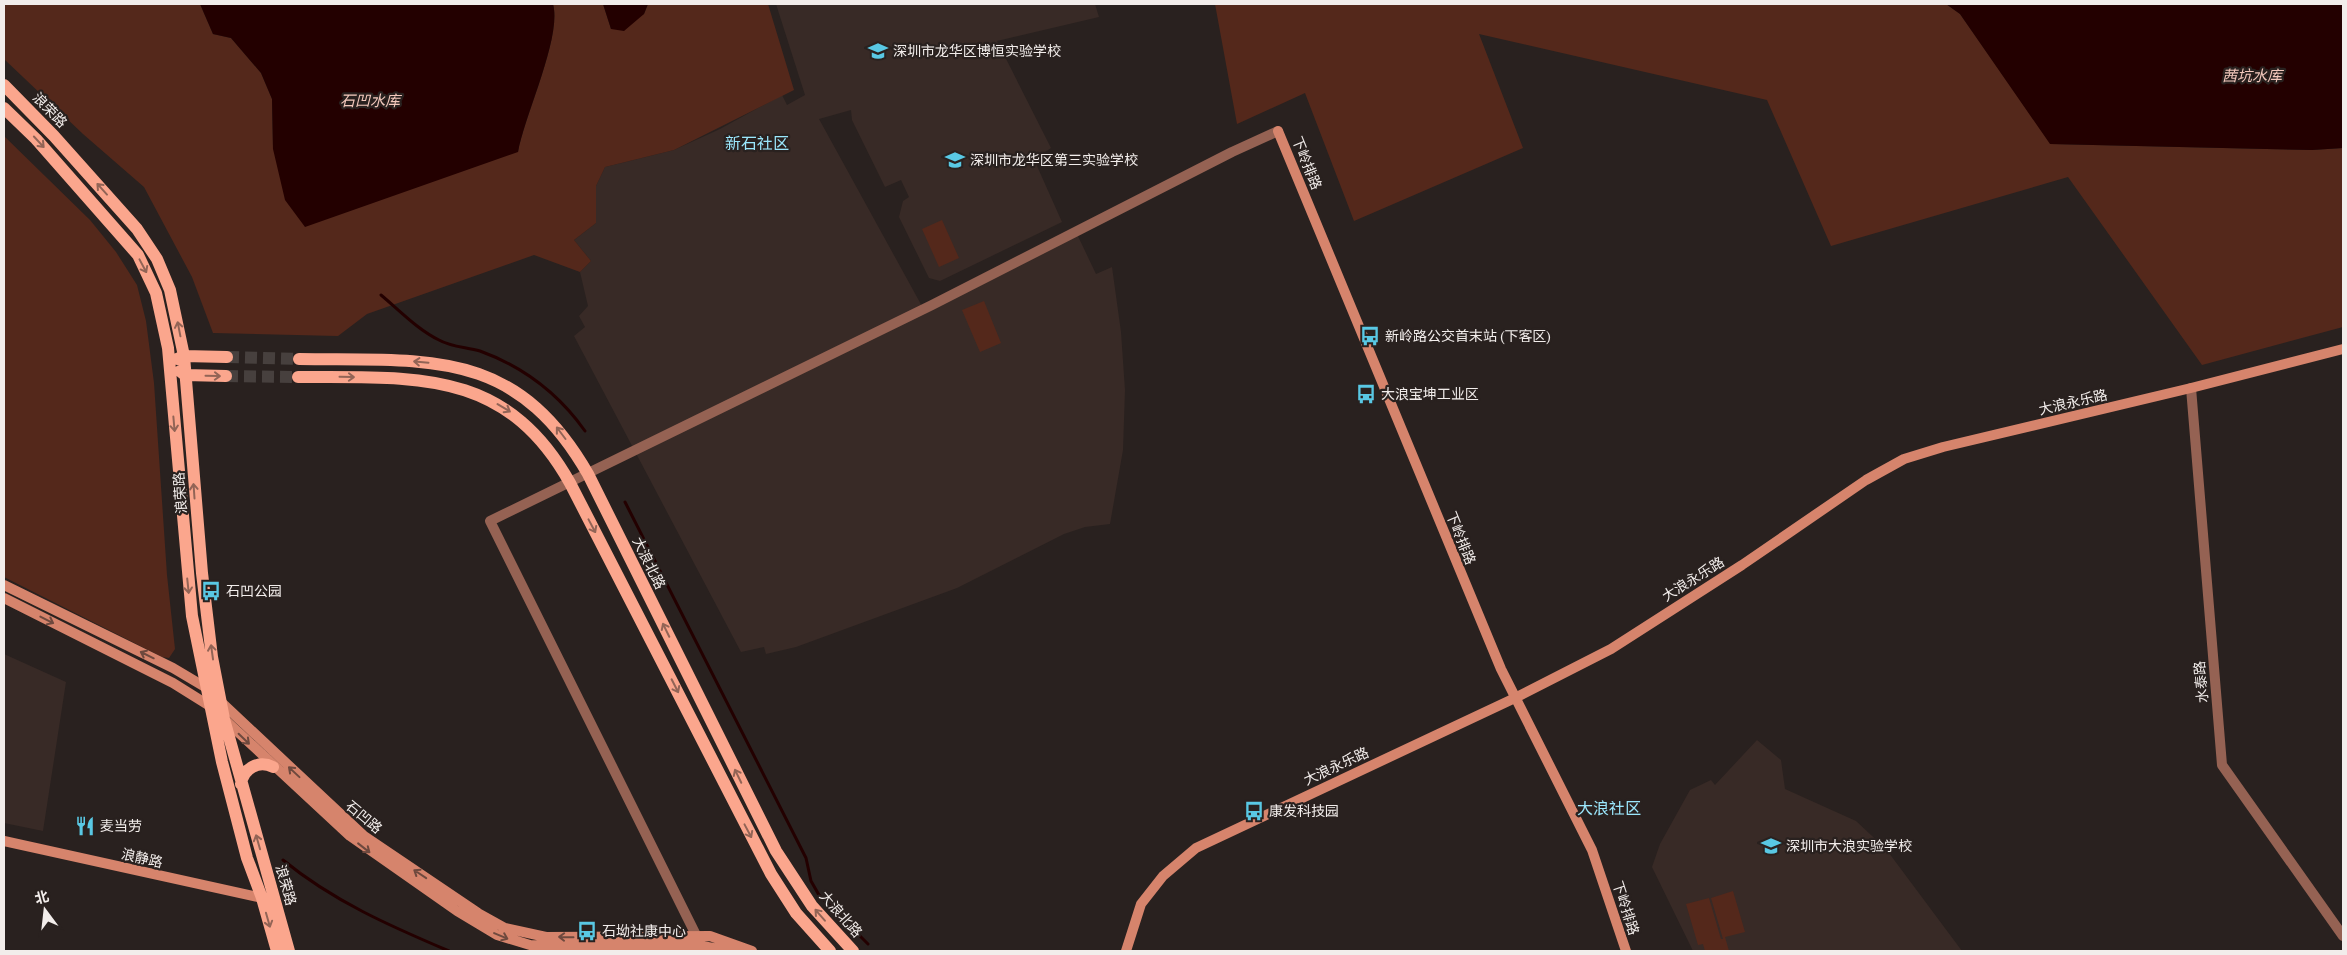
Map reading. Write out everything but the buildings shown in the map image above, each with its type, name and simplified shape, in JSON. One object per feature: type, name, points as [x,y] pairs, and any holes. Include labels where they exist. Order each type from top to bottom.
[{"type":"main road","name":"浪荣路","points":[[4,86],[54,136],[144,238],[157,259],[170,290],[184,356],[199,547],[215,702],[235,813],[247,858],[262,898],[277,951]]},
{"type":"main road","name":"浪荣路","points":[[4,108],[36,139],[138,255],[151,280],[160,305],[168,348],[189,593],[205,687],[224,719],[289,951]]},
{"type":"main road","points":[[226,376],[185,375],[169,363],[184,356],[227,357]]},
{"type":"main road","name":"大浪北路","points":[[299,359],[436,364],[484,374],[523,395],[552,421],[576,453],[588,474],[776,850],[812,906],[853,951]]},
{"type":"main road","points":[[298,377],[400,378],[446,384],[488,399],[518,417],[543,442],[570,483],[771,874],[796,913],[830,951]]},
{"type":"main road","points":[[241,784],[244,774],[251,767],[262,763],[273,767]]},
{"type":"street","name":"下岭排路","points":[[588,474],[932,305],[1232,152],[1278,131],[1493,651],[1592,850],[1626,951]]},
{"type":"street","name":"大浪永乐路","points":[[1126,951],[1141,904],[1162,876],[1196,848],[1515,698],[1611,648],[1742,564],[1866,480],[1904,459],[1943,447],[2191,388],[2343,349]]},
{"type":"street","name":"水泰路","points":[[2191,388],[2222,765],[2343,936]]},
{"type":"street","points":[[588,474],[490,521],[702,946]]},
{"type":"street","points":[[4,585],[173,668],[205,687]]},
{"type":"street","name":"石凹路","points":[[4,598],[173,683],[215,702],[266,745],[364,836],[478,913],[505,928],[546,936],[696,936],[723,940],[752,951]]},
{"type":"street","name":"石凹路","points":[[224,719],[273,767],[372,854],[497,935],[522,944],[542,946],[702,946],[730,951]]},
{"type":"street","name":"浪静路","points":[[4,841],[275,901]]},
{"type":"shaded area","points":[[4,4],[200,4],[213,34],[231,38],[261,73],[272,99],[273,149],[518,152],[548,55],[554,18],[553,4],[603,4],[611,29],[644,14],[648,4],[768,4],[794,90],[674,150],[605,167],[596,186],[596,223],[574,240],[591,261],[580,272],[534,255],[367,314],[338,336],[213,333],[192,277],[144,187],[83,134],[4,59]]},
{"type":"shaded area","points":[[776,4],[1095,4],[1099,17],[997,41],[1051,148],[1042,154],[1037,166],[1062,222],[940,281],[929,278],[899,217],[903,201],[909,197],[901,180],[885,187],[852,120],[851,110],[819,119],[923,308],[1076,232],[1096,274],[1112,267],[1121,332],[1125,390],[1123,450],[1110,524],[1085,527],[1064,534],[957,588],[796,647],[766,654],[764,647],[741,652],[574,336],[585,327],[579,316],[588,306],[580,272],[591,261],[574,240],[596,223],[596,186],[605,167],[674,150],[720,129],[782,95],[787,105],[805,95]]},
{"type":"shaded area","points":[[1215,4],[1946,4],[1960,14],[2051,144],[2312,150],[2343,148],[2343,327],[2202,365],[2068,177],[1831,246],[1767,100],[1479,34],[1523,148],[1354,221],[1305,93],[1237,124]]},
{"type":"shaded area","points":[[4,136],[90,220],[116,252],[137,285],[146,321],[154,383],[167,575],[175,649],[169,658],[162,657],[4,577]]},
{"type":"shaded area","points":[[942,220],[959,258],[939,267],[922,229]]},
{"type":"shaded area","points":[[984,301],[1001,343],[980,352],[962,310]]},
{"type":"shaded area","points":[[4,654],[66,682],[43,831],[4,823]]},
{"type":"shaded area","name":"深圳市大浪实验学校","points":[[1757,740],[1781,760],[1785,789],[1856,821],[1886,849],[1962,951],[1693,951],[1652,867],[1660,844],[1690,790],[1711,780],[1715,785]]},
{"type":"shaded area","points":[[1733,891],[1745,932],[1725,937],[1729,951],[1705,951],[1703,944],[1698,945],[1686,904],[1709,898],[1721,939],[1723,939],[1711,898]]},
{"type":"water","name":"石凹水库","points":[[200,4],[553,4],[554,18],[548,55],[518,152],[305,227],[285,200],[273,149],[272,99],[261,73],[231,38],[213,34]]},
{"type":"water","points":[[603,4],[648,4],[644,14],[624,31],[611,29]]},
{"type":"water","name":"茜坑水库","points":[[1946,4],[2343,4],[2343,148],[2312,150],[2050,144],[1960,14]]},
{"type":"waterway","points":[[381,295],[431,336],[448,344],[480,351],[496,357],[525,373],[552,393],[575,417],[585,431]]},
{"type":"waterway","points":[[625,502],[806,858],[811,881],[819,895],[868,944]]},
{"type":"waterway","points":[[283,860],[302,875],[342,900],[384,922],[449,951]]},
{"type":"tunnel","points":[[227,357],[299,359]]},
{"type":"tunnel","points":[[226,376],[298,377]]},
{"type":"place","name":"深圳市龙华区博恒实验学校","points":[[878,51]]},
{"type":"place","name":"深圳市龙华区第三实验学校","points":[[955,160]]},
{"type":"place","name":"新岭路公交首末站 (下客区)","points":[[1370,336]]},
{"type":"place","name":"大浪宝坤工业区","points":[[1366,394]]},
{"type":"place","name":"石凹公园","points":[[211,591]]},
{"type":"place","name":"康发科技园","points":[[1254,811]]},
{"type":"place","name":"麦当劳","points":[[85,826]]},
{"type":"place","name":"深圳市大浪实验学校","points":[[1771,846]]},
{"type":"place","name":"石坳社康中心","points":[[587,931]]},
{"type":"district","name":"新石社区","points":[[757,143]]},
{"type":"district","name":"大浪社区","points":[[1609,808]]}]
